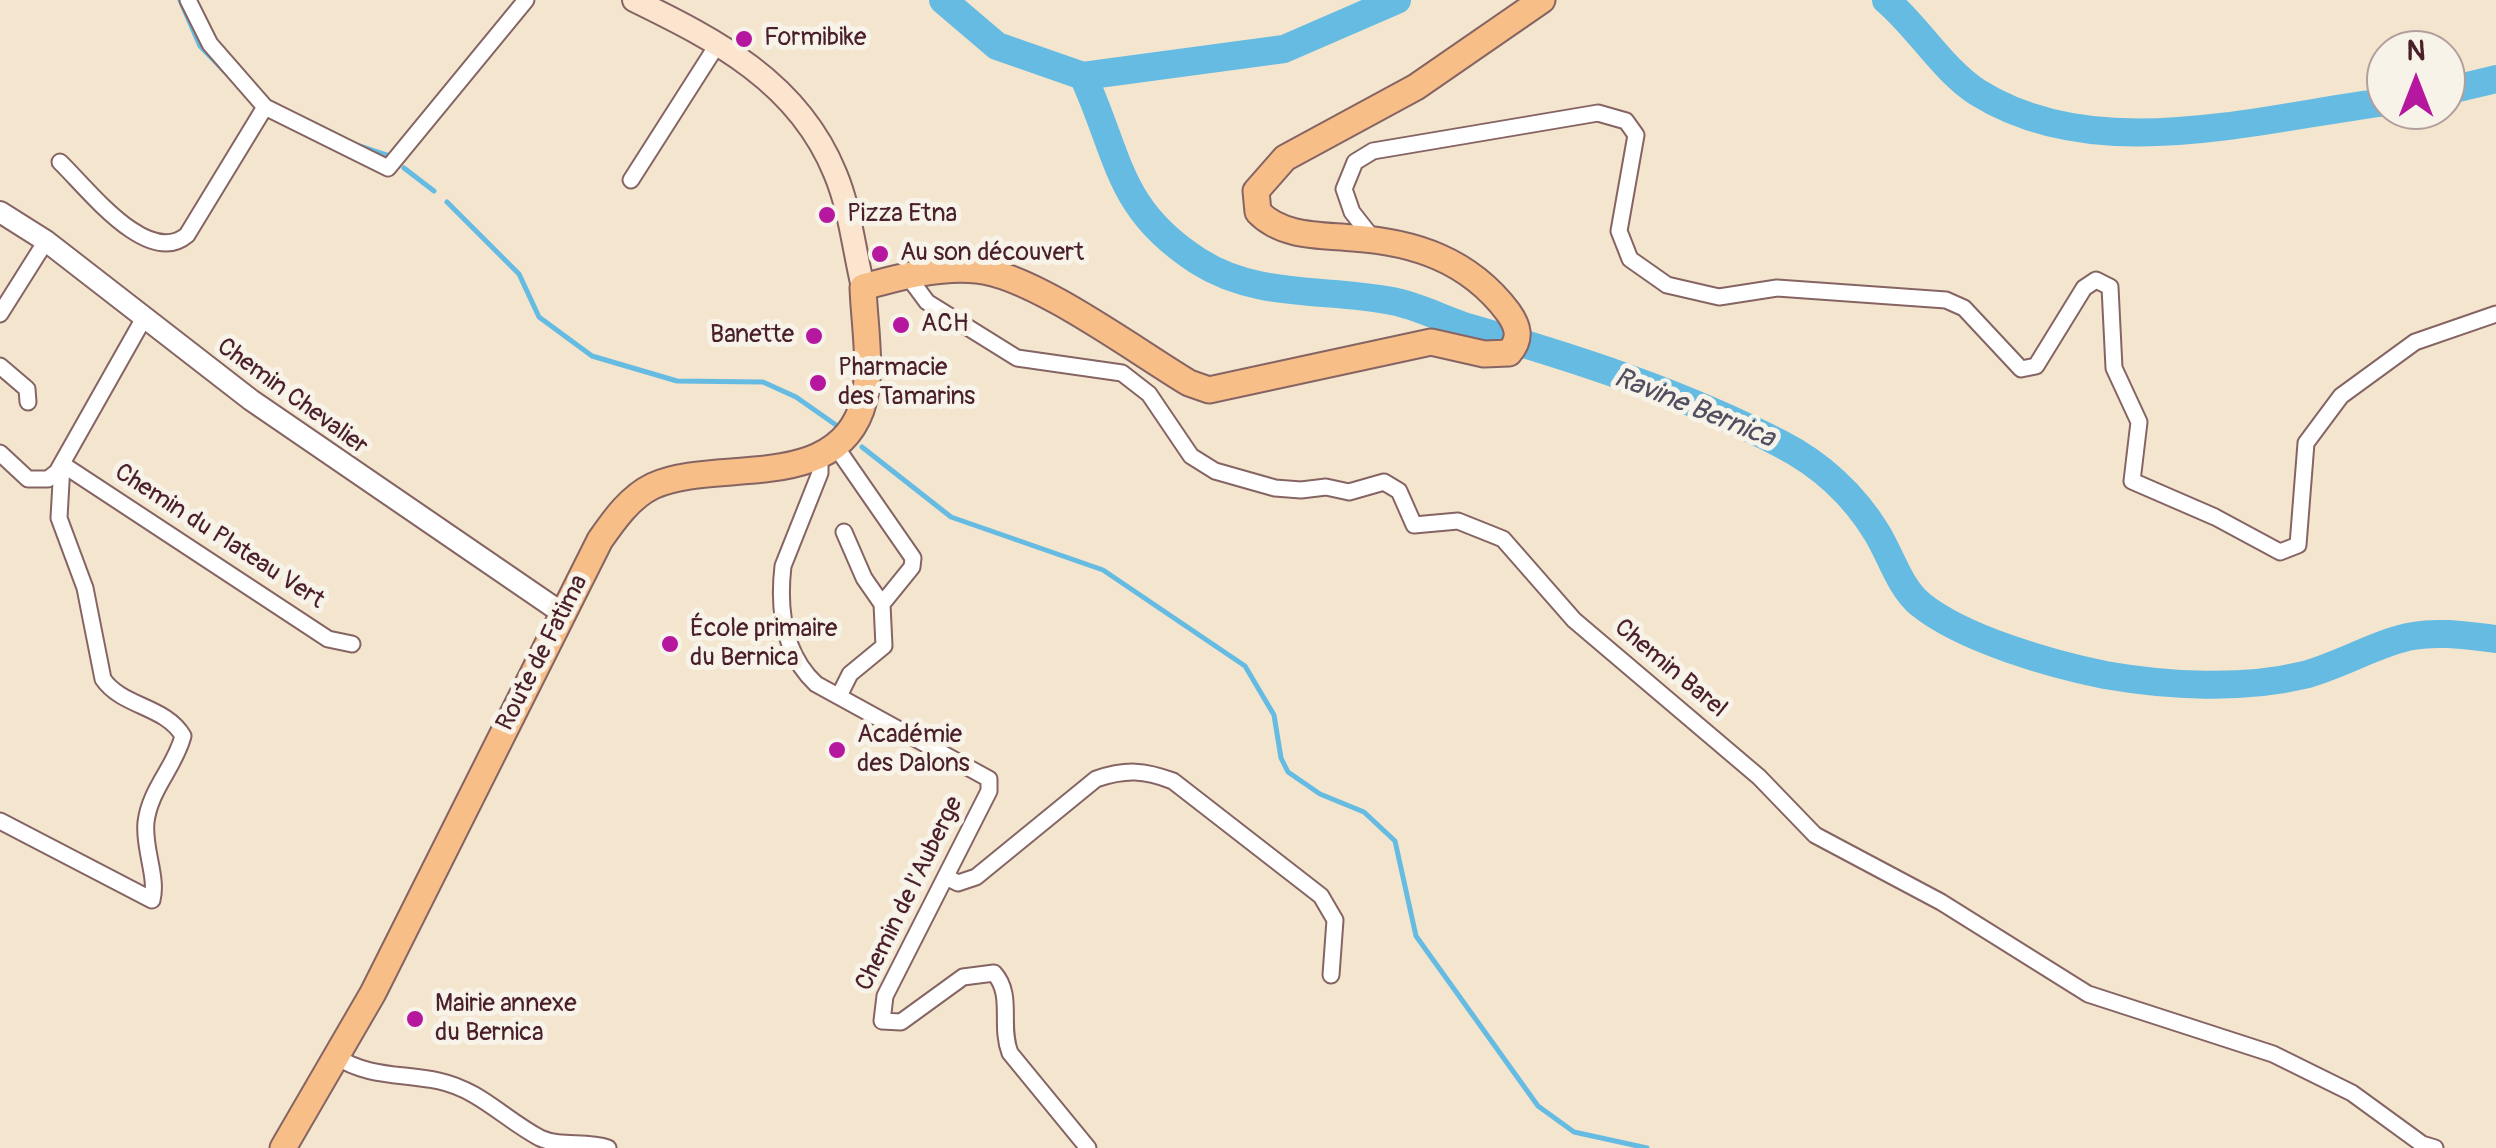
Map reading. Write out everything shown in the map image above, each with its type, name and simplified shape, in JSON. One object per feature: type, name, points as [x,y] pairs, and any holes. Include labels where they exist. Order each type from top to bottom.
[{"type":"main road","points":[[634,0],[719,42],[783,93],[828,156],[837,177],[863,286],[862,407],[852,428],[827,448]]},
{"type":"main road","points":[[863,286],[907,275],[980,270],[1024,285],[1188,383],[1209,390],[1431,342],[1500,355],[1515,346],[1517,324],[1490,292],[1448,260],[1428,250],[1277,227],[1258,212],[1256,191],[1285,158],[1416,88],[1542,0]]},
{"type":"main road","name":"Route de Fatima","points":[[283,1148],[373,993],[600,540],[639,495],[665,482],[744,474],[827,448]]},
{"type":"street","points":[[188,0],[210,44],[265,107],[388,168],[526,0]]},
{"type":"street","points":[[631,180],[719,42]]},
{"type":"street","points":[[60,162],[138,236],[162,245],[177,244],[187,235],[265,107]]},
{"type":"street","points":[[1374,240],[1352,212],[1344,189],[1355,162],[1373,151],[1598,113],[1626,121],[1636,135],[1619,231],[1630,259],[1667,285],[1719,297],[1778,288],[1946,300],[1964,308],[2021,369],[2036,366],[2084,288],[2096,280],[2110,286],[2114,368],[2139,422],[2132,482],[2215,516],[2280,552],[2298,545],[2306,444],[2341,396],[2415,342],[2496,314]]},
{"type":"street","name":"Chemin Chevalier","points":[[0,212],[46,241],[308,440],[562,613]]},
{"type":"street","points":[[0,314],[46,241]]},
{"type":"street","name":"Chemin Barel","points":[[907,275],[927,302],[1018,358],[1122,372],[1148,394],[1191,456],[1216,471],[1288,489],[1326,487],[1349,492],[1384,482],[1399,491],[1414,525],[1458,521],[1503,539],[1574,620],[1759,777],[1815,835],[1941,902],[2088,994],[2273,1054],[2352,1093],[2422,1144],[2435,1148]]},
{"type":"street","points":[[0,453],[28,480],[48,479],[62,464],[144,318]]},
{"type":"street","points":[[0,366],[27,389],[28,402]]},
{"type":"street","points":[[827,448],[855,473],[913,558],[912,568],[882,604]]},
{"type":"street","name":"Chemin de l'Auberge","points":[[827,448],[783,566],[781,600],[796,666],[839,696],[989,778],[989,791],[885,996],[880,1010],[882,1021],[901,1022],[963,977],[994,973],[1004,984],[1007,998],[1003,1034],[1010,1053],[1088,1148]]},
{"type":"street","points":[[0,821],[152,900],[146,820],[155,791],[178,755],[183,736],[175,722],[110,689],[103,678],[85,588],[59,518],[62,464]]},
{"type":"street","name":"Chemin du Plateau Vert","points":[[62,464],[328,639],[352,644]]},
{"type":"street","points":[[839,696],[850,674],[884,646],[882,604],[864,578],[844,532]]},
{"type":"street","points":[[946,877],[958,882],[976,877],[1096,779],[1120,771],[1151,773],[1172,780],[1314,889],[1335,920],[1331,975]]},
{"type":"street","points":[[335,1056],[376,1075],[440,1082],[480,1095],[540,1138],[560,1145],[608,1148]]},
{"type":"waterway","points":[[180,0],[200,46],[232,79]]},
{"type":"waterway","name":"Ravine Bernica","points":[[943,0],[997,46],[1083,76],[1136,201],[1151,222],[1198,261],[1221,273],[1268,287],[1367,297],[1412,306],[1628,378],[1744,426],[1795,452],[1835,482],[1868,519],[1913,597],[1938,617],[1983,639],[2105,675],[2205,685],[2256,683],[2304,675],[2413,636],[2444,634],[2496,639]]},
{"type":"waterway","points":[[1083,76],[1284,49],[1397,0]]},
{"type":"waterway","points":[[1886,0],[1977,92],[2023,115],[2073,127],[2125,132],[2178,131],[2366,105]]},
{"type":"waterway","points":[[2466,86],[2496,79]]},
{"type":"waterway","points":[[357,145],[387,155]]},
{"type":"waterway","points":[[404,168],[434,191]]},
{"type":"waterway","points":[[447,202],[519,274],[539,317],[592,356],[677,381],[763,382],[796,397],[836,425]]},
{"type":"waterway","points":[[862,447],[951,517],[1103,570],[1245,666],[1274,715],[1281,758],[1288,772],[1320,794],[1364,812],[1395,841],[1416,936],[1538,1106],[1574,1132],[1647,1148]]},
{"type":"place","name":"Formibike","points":[[744,39]]},
{"type":"place","name":"Pizza Etna","points":[[827,215]]},
{"type":"place","name":"Au son découvert","points":[[880,254]]},
{"type":"place","name":"ACH","points":[[901,325]]},
{"type":"place","name":"Banette","points":[[814,336]]},
{"type":"place","name":"Pharmacie des Tamarins","points":[[818,383]]},
{"type":"place","name":"École primaire du Bernica","points":[[670,644]]},
{"type":"place","name":"Académie des Dalons","points":[[837,750]]},
{"type":"place","name":"Mairie annexe du Bernica","points":[[415,1019]]}]
